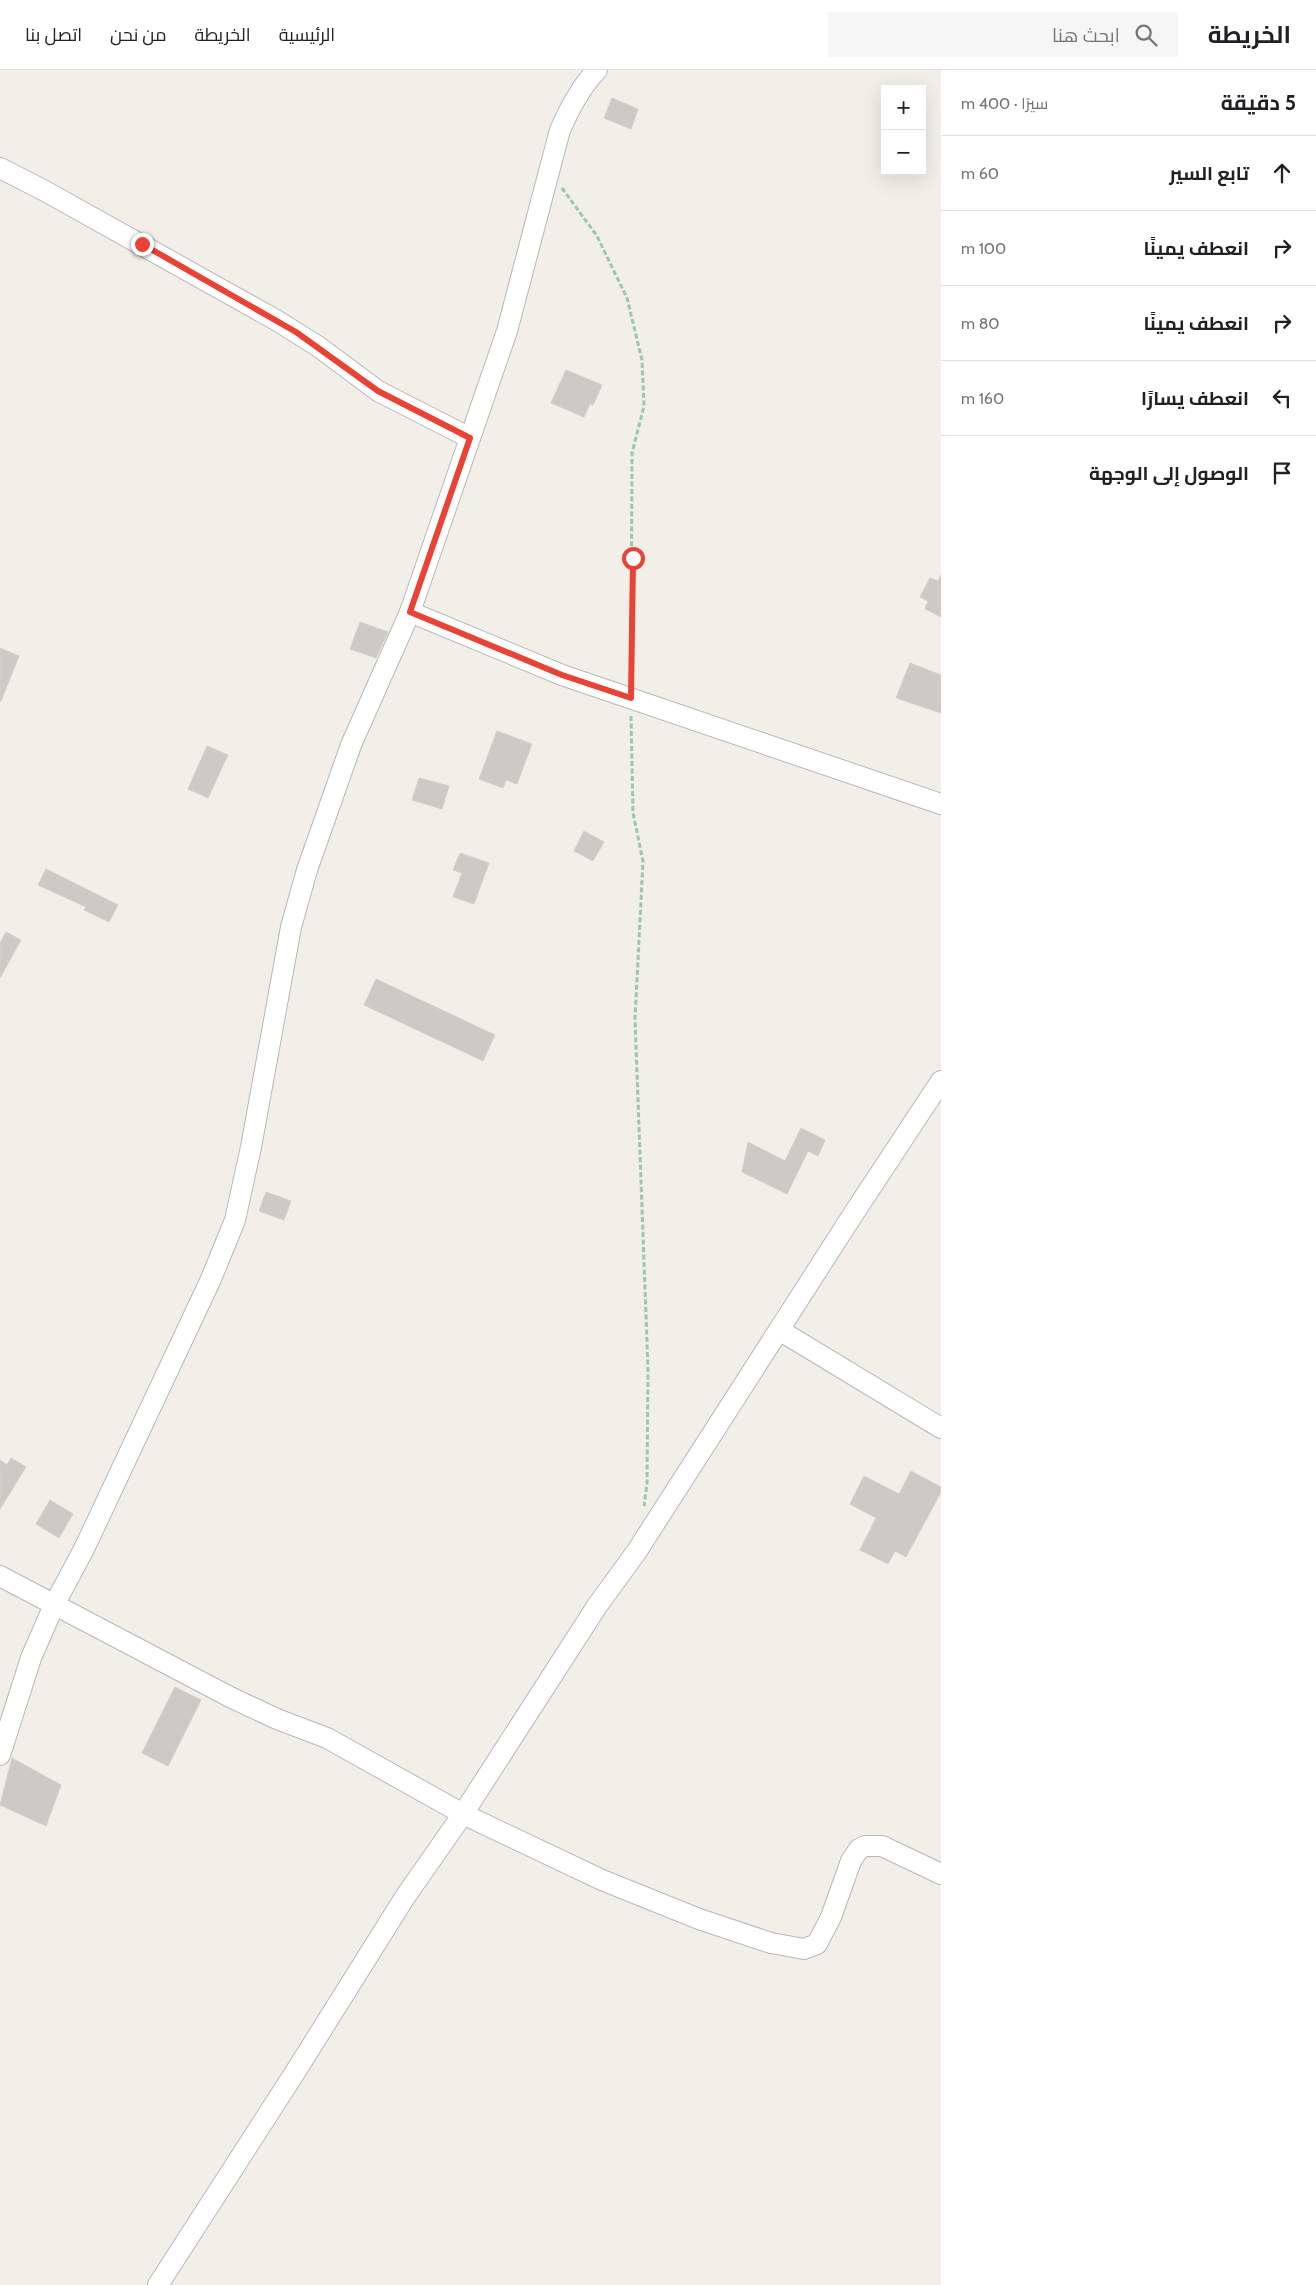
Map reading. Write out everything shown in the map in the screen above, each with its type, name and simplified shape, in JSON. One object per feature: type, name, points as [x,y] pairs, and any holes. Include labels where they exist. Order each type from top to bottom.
[{"type":"street","points":[[0,1755],[31,1658],[54,1604],[84,1549],[211,1279],[235,1220],[251,1147],[291,927],[307,870],[351,744],[410,612],[507,331],[560,130],[569,109],[584,84],[597,70]]},
{"type":"street","points":[[0,168],[78,208],[276,320],[319,347],[378,391],[470,438]]},
{"type":"street","points":[[410,612],[562,675],[941,804]]},
{"type":"street","points":[[158,2285],[405,1897],[463,1814],[597,1606],[638,1551],[941,1081]]},
{"type":"street","points":[[779,1330],[941,1428]]},
{"type":"street","points":[[0,1576],[230,1697],[278,1720],[327,1738],[463,1814],[602,1880],[699,1919],[771,1943],[796,1949],[810,1947],[822,1937],[832,1917],[851,1860],[859,1849],[865,1846],[882,1846],[941,1874]]},
{"type":"path","points":[[550,172],[597,236],[627,298],[642,360],[644,406],[632,453],[631,698],[633,813],[643,861],[635,1019],[648,1369],[647,1484],[643,1513]]},
{"type":"building","points":[[612,98],[638,109],[631,129],[604,118]]},
{"type":"building","points":[[566,370],[602,385],[593,405],[590,404],[584,417],[551,403]]},
{"type":"building","points":[[941,575],[941,617],[925,609],[928,601],[920,597],[930,578],[938,581]]},
{"type":"building","points":[[360,622],[388,632],[376,658],[350,649]]},
{"type":"building","points":[[0,648],[19,656],[1,701],[0,701]]},
{"type":"building","points":[[910,663],[941,675],[941,713],[896,698]]},
{"type":"building","points":[[497,731],[532,744],[517,784],[506,780],[503,788],[479,779]]},
{"type":"building","points":[[207,746],[228,755],[208,798],[188,789]]},
{"type":"building","points":[[419,778],[449,786],[442,809],[412,800]]},
{"type":"building","points":[[584,831],[604,842],[593,861],[574,851]]},
{"type":"building","points":[[460,853],[489,863],[474,904],[453,897],[462,873],[453,870]]},
{"type":"building","points":[[46,869],[118,905],[109,922],[84,910],[86,907],[38,885]]},
{"type":"building","points":[[6,932],[21,940],[0,978],[0,943]]},
{"type":"building","points":[[376,979],[495,1035],[483,1061],[364,1005]]},
{"type":"building","points":[[801,1128],[825,1140],[818,1156],[808,1151],[787,1194],[742,1172],[748,1142],[785,1161]]},
{"type":"building","points":[[266,1192],[291,1201],[284,1220],[259,1211]]},
{"type":"building","points":[[11,1458],[26,1467],[0,1509],[0,1460],[7,1465]]},
{"type":"building","points":[[911,1471],[941,1487],[941,1492],[906,1557],[895,1551],[888,1564],[860,1550],[876,1518],[850,1504],[864,1476],[899,1494]]},
{"type":"building","points":[[50,1500],[73,1514],[59,1538],[36,1524]]},
{"type":"building","points":[[175,1687],[201,1700],[168,1766],[142,1753]]},
{"type":"building","points":[[12,1758],[61,1785],[46,1826],[0,1805]]},
{"type":"route","points":[[142,244],[296,332],[378,391],[470,438],[410,612],[562,675],[631,698],[633,558]]}]
